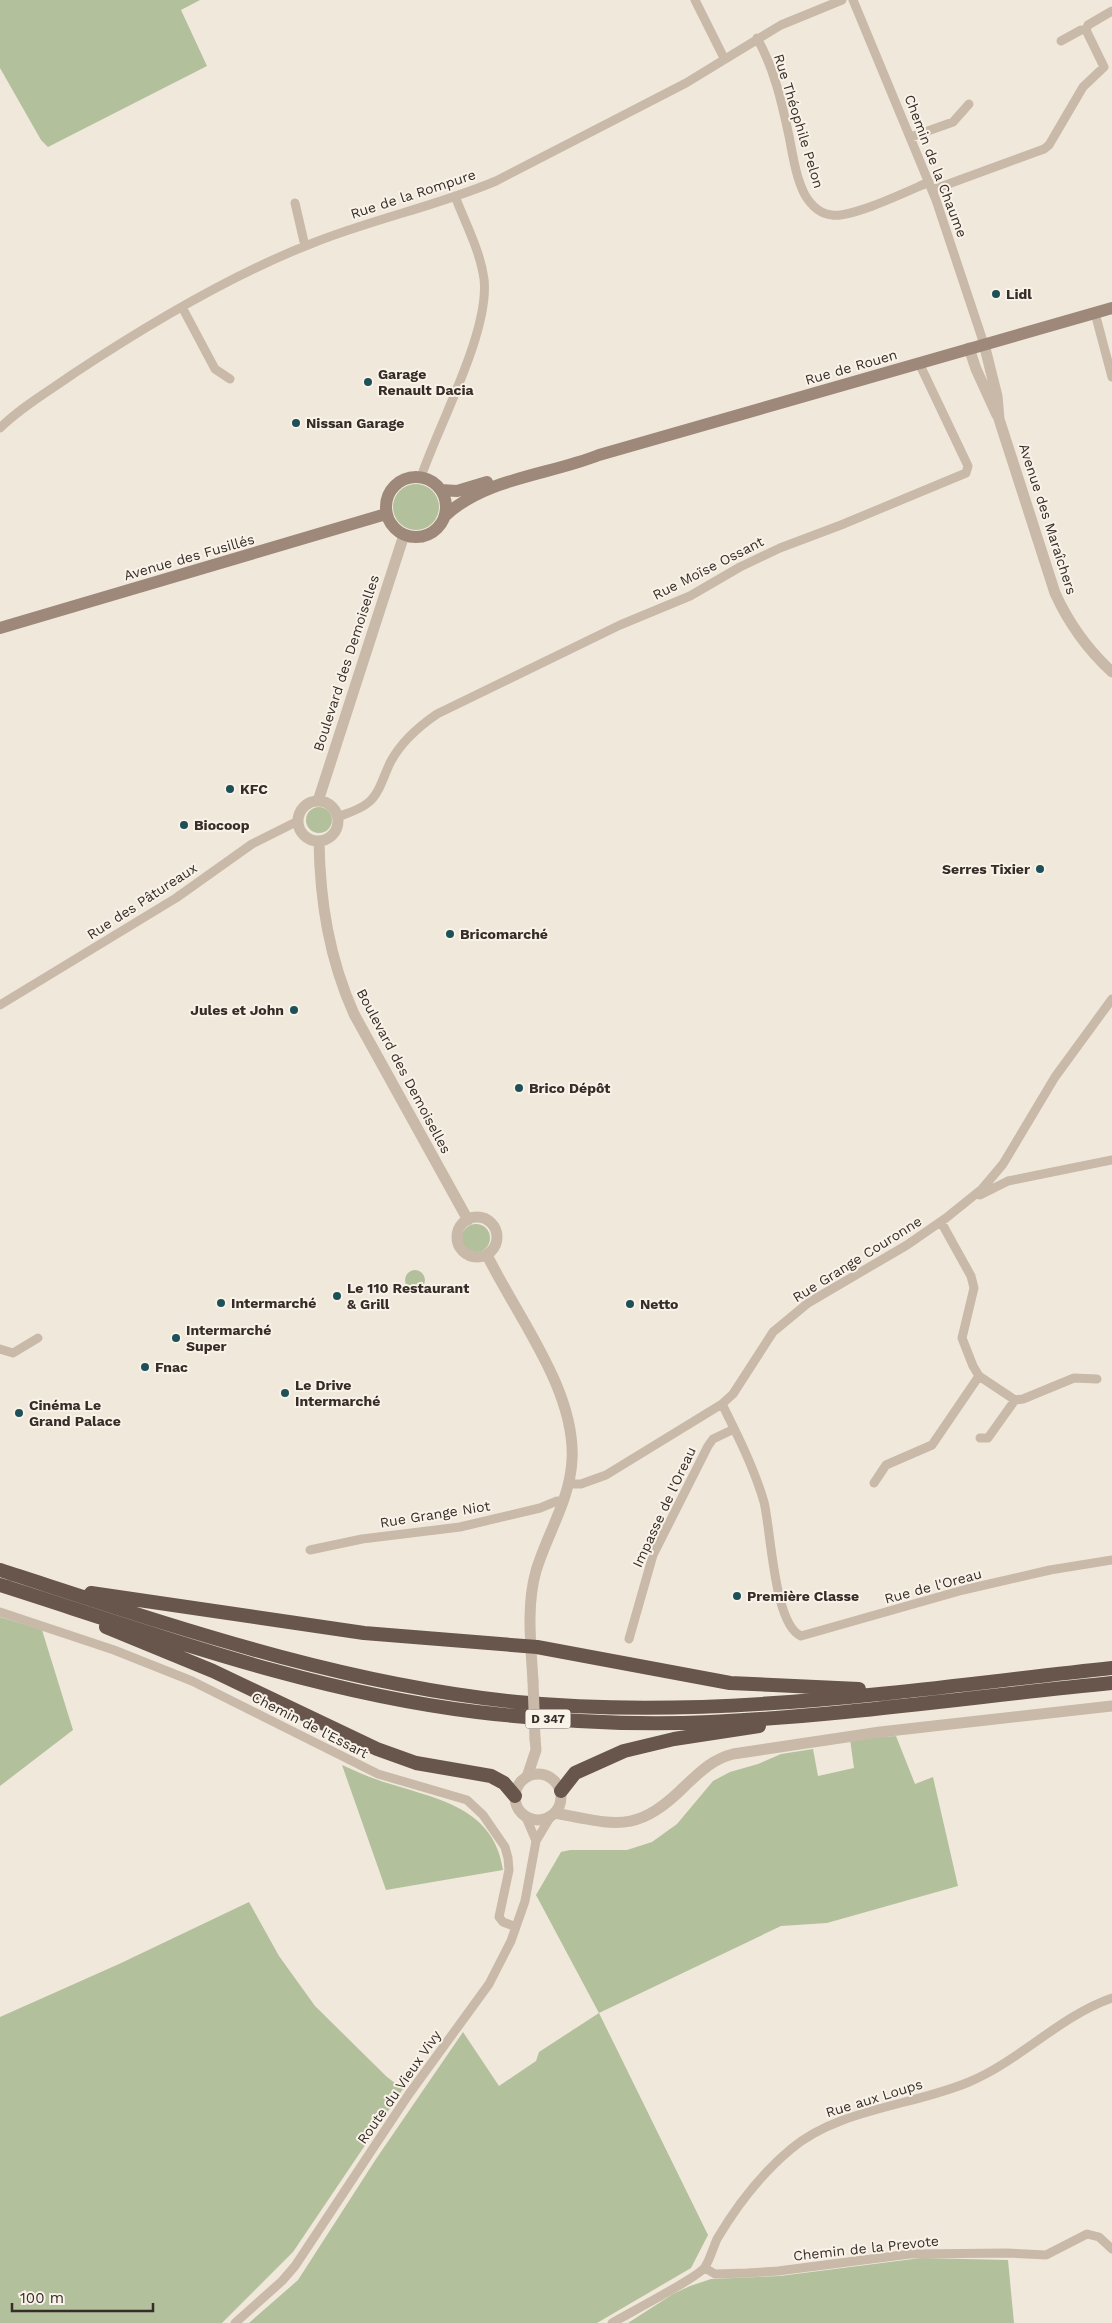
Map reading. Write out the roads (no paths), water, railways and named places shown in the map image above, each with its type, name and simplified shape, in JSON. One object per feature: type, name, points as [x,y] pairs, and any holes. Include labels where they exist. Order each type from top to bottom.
[{"type":"highway","name":"D 347","points":[[0,1570],[299,1663],[380,1682],[479,1697],[572,1706],[672,1709],[763,1705],[1112,1668]]},
{"type":"highway","name":"D 347","points":[[0,1585],[224,1657],[295,1677],[368,1694],[441,1707],[551,1719],[629,1723],[709,1722],[823,1713],[1112,1683]]},
{"type":"highway","points":[[55,1588],[364,1633],[531,1646],[730,1683],[778,1687],[838,1687],[891,1692]]},
{"type":"highway","points":[[44,1599],[144,1644],[213,1671],[377,1749],[416,1763],[491,1776],[504,1783],[515,1796]]},
{"type":"highway","points":[[561,1796],[569,1779],[581,1770],[638,1746],[734,1731],[823,1713]]},
{"type":"main road","name":"Rue de Rouen","points":[[446,515],[461,502],[478,493],[598,455],[1112,308]]},
{"type":"main road","name":"Rue de Rouen","points":[[441,490],[462,490],[576,456],[598,455]]},
{"type":"main road","points":[[412,477],[421,477],[429,479],[441,490],[447,506],[446,515],[439,527],[432,533],[413,538],[404,535],[390,522],[386,514],[387,497],[397,483],[412,477]]},
{"type":"main road","name":"Avenue des Fusillés","points":[[0,628],[386,514]]},
{"type":"street","points":[[695,0],[724,58]]},
{"type":"street","name":"Rue de la Rompure","points":[[0,428],[21,411],[96,359],[182,307],[305,246],[377,219],[454,196],[496,180],[556,151],[606,122],[686,83],[757,38],[782,25],[842,0]]},
{"type":"street","name":"Chemin de la Chaume","points":[[853,0],[930,186],[984,344]]},
{"type":"street","points":[[1062,41],[1081,30],[1086,30],[1088,26],[1112,11]]},
{"type":"street","name":"Rue Théophile Pelon","points":[[757,38],[778,91],[796,171],[804,194],[811,204],[821,212],[840,215],[1049,145],[1084,87],[1104,67],[1086,30]]},
{"type":"street","points":[[911,137],[953,122],[969,104]]},
{"type":"street","points":[[421,477],[467,360],[484,300],[484,279],[479,256],[454,196]]},
{"type":"street","points":[[296,203],[305,246]]},
{"type":"street","points":[[182,307],[215,369],[230,379]]},
{"type":"street","points":[[1095,313],[1112,377]]},
{"type":"street","name":"Avenue des Maraîchers","points":[[984,344],[998,396],[999,419]]},
{"type":"street","name":"Avenue des Maraîchers","points":[[969,348],[979,377],[999,419],[1043,560],[1065,616],[1089,650],[1112,672]]},
{"type":"street","name":"Rue Moïse Ossant","points":[[337,817],[368,803],[373,798],[392,760],[402,746],[419,726],[437,714],[620,625],[690,596],[740,567],[780,548],[842,525],[966,473],[968,466],[919,363]]},
{"type":"street","name":"Boulevard des Demoiselles","points":[[318,801],[404,535]]},
{"type":"street","points":[[318,801],[333,808],[337,817],[336,829],[332,834],[319,841],[310,840],[304,836],[299,828],[298,821],[302,809],[309,803],[318,801]]},
{"type":"street","name":"Rue des Pâtureaux","points":[[0,1005],[176,898],[252,844],[298,821]]},
{"type":"street","name":"Boulevard des Demoiselles","points":[[319,841],[321,889],[334,962],[340,982],[354,1014],[468,1220]]},
{"type":"street","name":"Rue Grange Couronne","points":[[568,1484],[581,1484],[606,1475],[722,1404],[733,1394],[773,1332],[808,1303],[907,1245],[970,1200],[996,1174],[1055,1077],[1112,999]]},
{"type":"street","points":[[970,1200],[1008,1181],[1112,1160]]},
{"type":"street","points":[[996,1174],[1008,1181]]},
{"type":"street","points":[[482,1218],[493,1225],[496,1231],[496,1245],[487,1255],[471,1256],[460,1246],[458,1240],[460,1228],[468,1220],[482,1218]]},
{"type":"street","points":[[941,1222],[971,1276],[974,1288],[962,1338],[979,1376],[1015,1400],[1023,1399],[1074,1378],[1097,1379]]},
{"type":"street","points":[[487,1255],[558,1390],[568,1422],[572,1460],[563,1502],[535,1574],[531,1599],[531,1646],[536,1744],[542,1765],[561,1796],[580,1818]]},
{"type":"street","points":[[0,1349],[13,1353],[38,1338]]},
{"type":"street","points":[[874,1483],[886,1465],[932,1445],[979,1376]]},
{"type":"street","points":[[980,1438],[988,1438],[1015,1400]]},
{"type":"street","name":"Rue de l'Oreau","points":[[722,1404],[748,1457],[764,1502],[780,1596],[791,1629],[801,1636],[963,1590],[1050,1570],[1112,1560]]},
{"type":"street","name":"Impasse de l'Oreau","points":[[629,1640],[647,1572],[659,1542],[708,1446],[713,1439],[734,1429]]},
{"type":"street","name":"Rue Grange Niot","points":[[310,1550],[362,1539],[460,1526],[540,1508],[558,1501],[563,1502]]},
{"type":"street","name":"Chemin de l'Essart","points":[[0,1612],[114,1650],[192,1681],[378,1774],[467,1800],[484,1815],[505,1847],[509,1870],[498,1917],[503,1922],[516,1927]]},
{"type":"street","points":[[525,1815],[538,1820],[553,1815],[611,1824],[624,1823],[644,1817],[665,1805],[712,1762],[733,1754],[880,1732],[1112,1706]]},
{"type":"street","points":[[528,1777],[536,1744]]},
{"type":"street","points":[[536,1840],[525,1815],[516,1803],[515,1796],[521,1781],[528,1777],[535,1774],[551,1778]]},
{"type":"street","points":[[553,1815],[561,1796]]},
{"type":"street","name":"Route du Vieux Vivy","points":[[235,2323],[282,2281],[300,2259],[409,2094],[489,1984],[516,1927],[530,1879],[536,1840],[553,1815]]},
{"type":"street","name":"Rue aux Loups","points":[[705,2268],[718,2238],[744,2198],[774,2164],[808,2136],[831,2124],[970,2082],[1005,2064],[1088,2006],[1112,1998]]},
{"type":"street","name":"Chemin de la Prevote","points":[[705,2268],[715,2274],[739,2274],[778,2271],[910,2254],[1046,2255],[1087,2234],[1093,2233],[1112,2249]]},
{"type":"street","points":[[612,2323],[705,2268]]},
{"type":"place","name":"Lidl","points":[[996,294]]},
{"type":"place","name":"Garage Renault Dacia","points":[[368,382]]},
{"type":"place","name":"Nissan Garage","points":[[296,423]]},
{"type":"place","name":"KFC","points":[[230,789]]},
{"type":"place","name":"Biocoop","points":[[184,825]]},
{"type":"place","name":"Serres Tixier","points":[[1040,869]]},
{"type":"place","name":"Bricomarché","points":[[450,934]]},
{"type":"place","name":"Jules et John","points":[[294,1010]]},
{"type":"place","name":"Brico Dépôt","points":[[519,1088]]},
{"type":"place","name":"Le 110 Restaurant & Grill","points":[[337,1296]]},
{"type":"place","name":"Intermarché","points":[[221,1303]]},
{"type":"place","name":"Netto","points":[[630,1304]]},
{"type":"place","name":"Intermarché Super","points":[[176,1338]]},
{"type":"place","name":"Fnac","points":[[145,1367]]},
{"type":"place","name":"Le Drive Intermarché","points":[[285,1393]]},
{"type":"place","name":"Cinéma Le Grand Palace","points":[[19,1413]]},
{"type":"place","name":"Première Classe","points":[[737,1596]]}]
